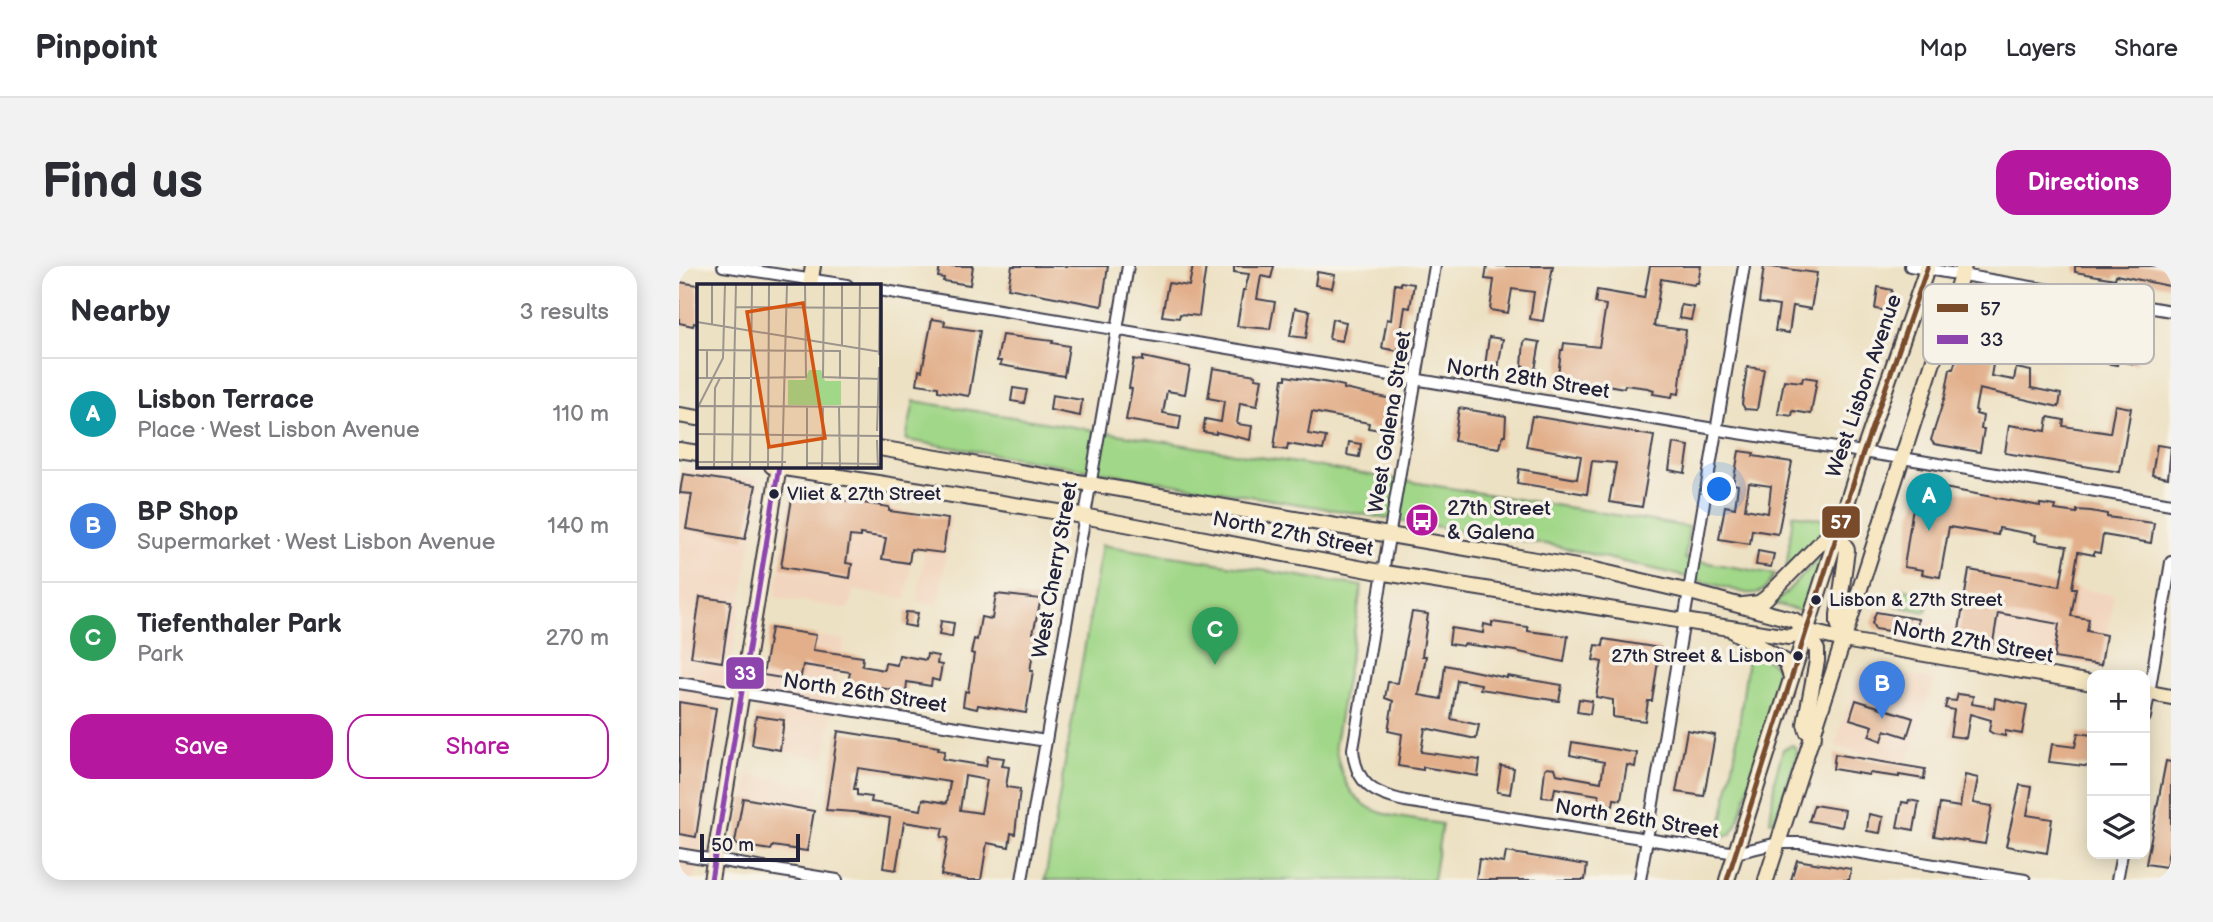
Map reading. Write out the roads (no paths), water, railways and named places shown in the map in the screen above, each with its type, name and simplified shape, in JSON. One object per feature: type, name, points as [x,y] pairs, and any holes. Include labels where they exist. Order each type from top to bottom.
[{"type":"main road","name":"West Lisbon Avenue","points":[[1727,880],[1863,453],[1927,267]]},
{"type":"main road","points":[[1766,880],[1932,364]]},
{"type":"main road","points":[[679,415],[697,418]]},
{"type":"main road","name":"North 27th Street","points":[[880,448],[1595,570],[1794,620],[1806,631],[1845,640],[2087,682]]},
{"type":"main road","points":[[679,450],[697,453]]},
{"type":"main road","points":[[711,880],[778,467]]},
{"type":"main road","name":"North 27th Street","points":[[784,467],[1083,516],[1385,573],[1727,628],[1789,637],[1806,631]]},
{"type":"main road","points":[[1734,605],[1752,605],[1766,598],[1840,527],[1847,550],[1838,623],[1845,640]]},
{"type":"main road","points":[[1727,628],[1786,662],[1791,677]]},
{"type":"main road","points":[[1806,631],[1817,650],[1805,724],[1807,731],[1814,736]]},
{"type":"main road","points":[[2150,694],[2171,697]]},
{"type":"street","points":[[723,266],[811,277],[842,284]]},
{"type":"street","name":"West Cherry Street","points":[[1022,880],[1128,266]]},
{"type":"street","name":"West Galena Street","points":[[1369,788],[1357,768],[1353,749],[1435,266]]},
{"type":"street","points":[[1640,880],[1744,266]]},
{"type":"street","points":[[1910,266],[1962,270],[2035,284]]},
{"type":"street","name":"North 28th Street","points":[[880,290],[1717,430],[2056,483],[2171,505]]},
{"type":"street","points":[[2150,677],[2171,562]]},
{"type":"street","name":"North 26th Street","points":[[679,683],[1046,741]]},
{"type":"street","name":"North 26th Street","points":[[1369,788],[1405,801],[1735,853],[1778,843],[1801,843],[2025,880]]},
{"type":"street","points":[[679,854],[837,880]]},
{"type":"street","points":[[2117,880],[2121,859]]},
{"type":"place","name":"Vliet & 27th Street","points":[[774,494]]},
{"type":"place","name":"27th Street & Galena","points":[[1422,520]]},
{"type":"place","name":"Lisbon Terrace","points":[[1929,531]]},
{"type":"place","name":"Lisbon & 27th Street","points":[[1816,600]]},
{"type":"place","name":"27th Street & Lisbon","points":[[1798,656]]},
{"type":"place","name":"Tiefenthaler Park","points":[[1215,665]]},
{"type":"place","name":"BP Shop","points":[[1882,719]]}]
